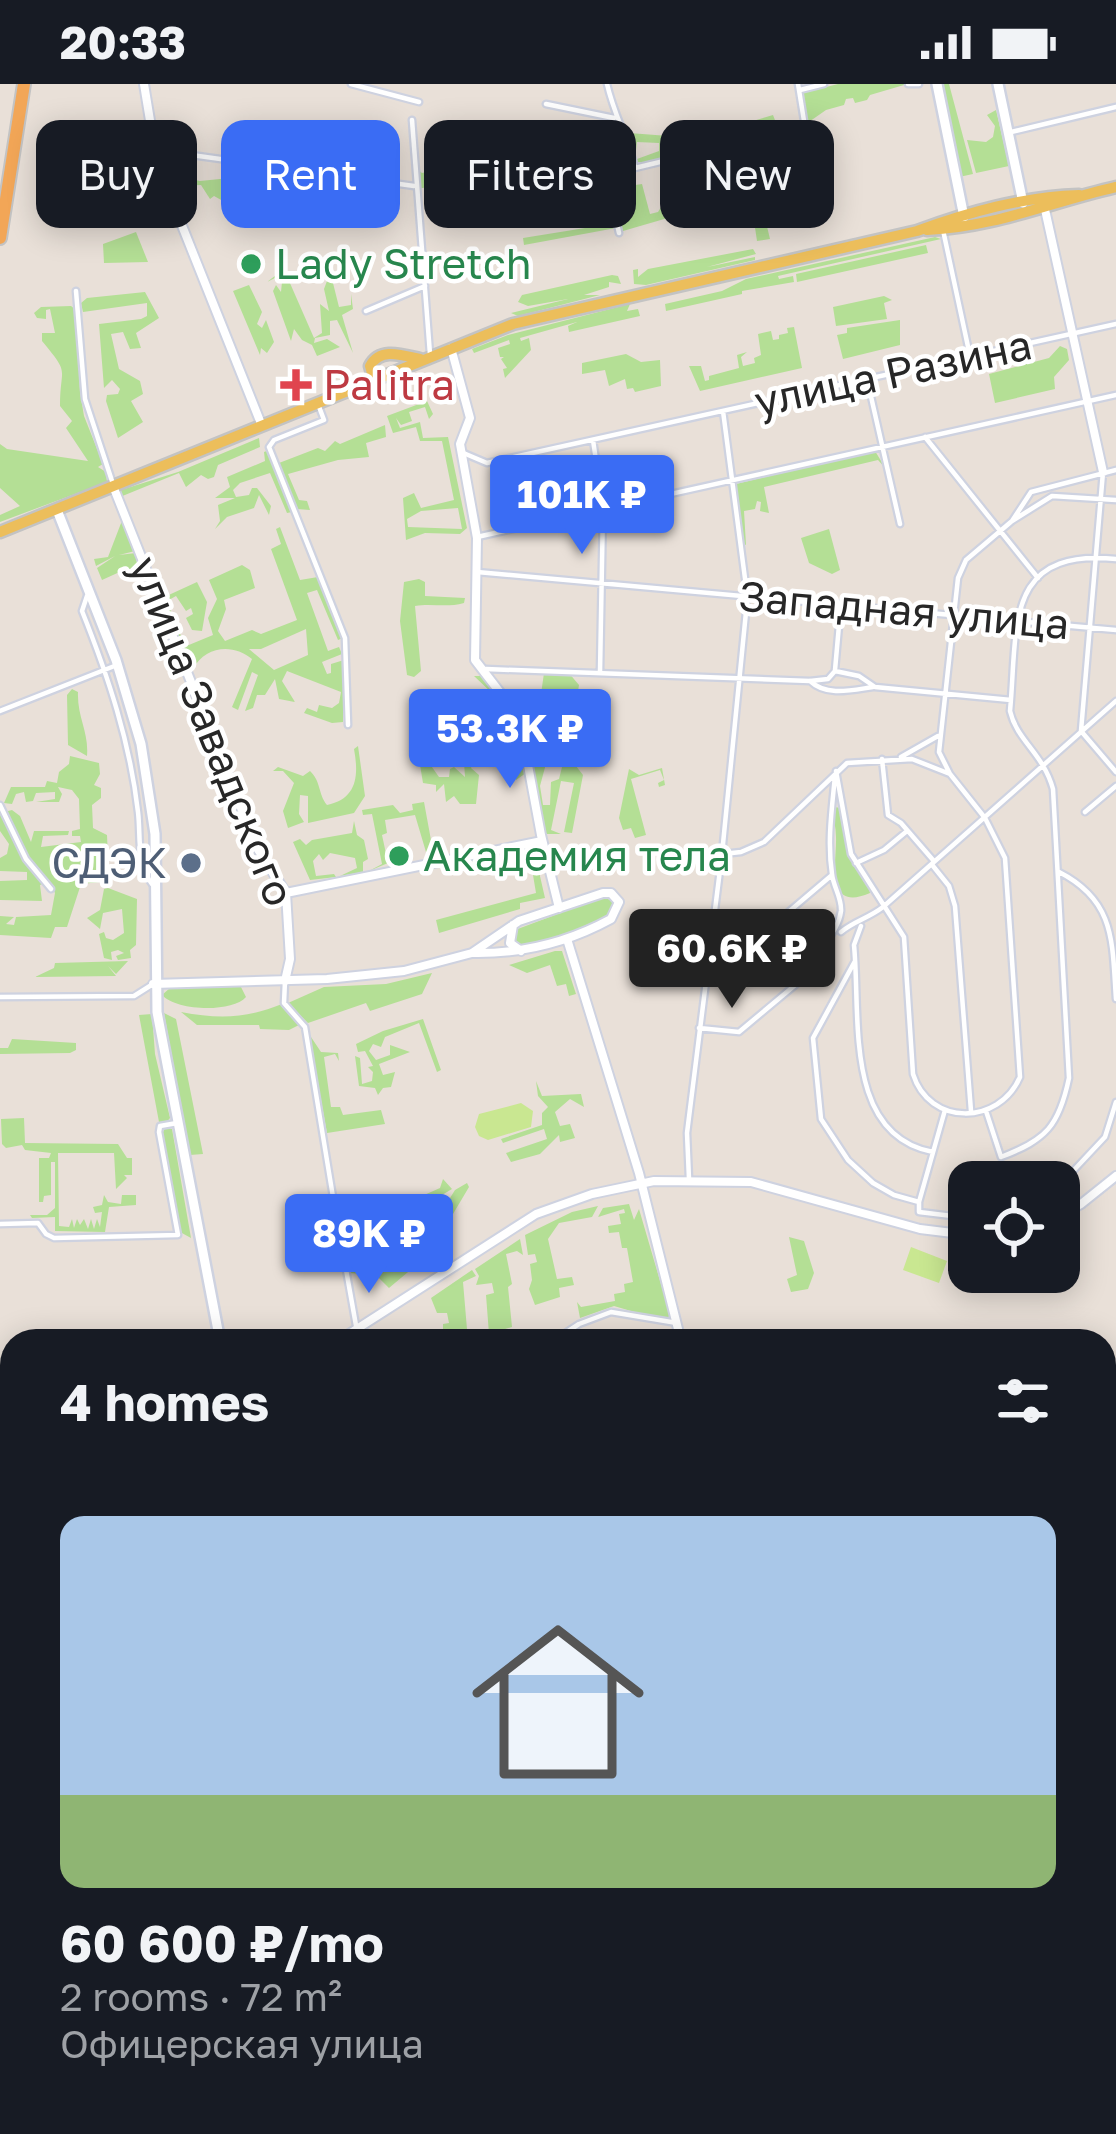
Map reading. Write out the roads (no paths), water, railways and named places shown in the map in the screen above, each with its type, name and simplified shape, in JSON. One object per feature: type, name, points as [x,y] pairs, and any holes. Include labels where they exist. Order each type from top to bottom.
[{"type":"highway","points":[[0,198],[21,84]]},
{"type":"highway","points":[[0,238],[21,84]]},
{"type":"main road","points":[[937,84],[966,228]]},
{"type":"main road","points":[[998,84],[1023,201],[1016,218]]},
{"type":"main road","points":[[0,532],[451,348],[550,314],[916,231],[963,214],[1116,187]]},
{"type":"main road","points":[[916,231],[1016,218],[1041,203]]},
{"type":"main road","points":[[374,380],[371,363],[380,356],[426,358]]},
{"type":"main road","points":[[57,510],[118,664],[148,783],[156,888],[154,984],[218,1329]]},
{"type":"street","points":[[144,84],[157,163],[262,425]]},
{"type":"street","points":[[351,84],[371,85],[419,102]]},
{"type":"street","points":[[546,104],[614,118],[607,84]]},
{"type":"street","points":[[636,168],[805,127],[799,87],[824,84]]},
{"type":"street","points":[[908,84],[919,84]]},
{"type":"street","points":[[1007,133],[1116,107]]},
{"type":"street","points":[[412,120],[426,358]]},
{"type":"street","points":[[197,156],[414,186]]},
{"type":"street","points":[[1041,203],[1103,472],[1081,731],[1116,772]]},
{"type":"street","points":[[618,228],[619,232]]},
{"type":"street","points":[[943,230],[970,356]]},
{"type":"street","points":[[366,311],[424,286]]},
{"type":"street","points":[[76,291],[85,399],[113,486]]},
{"type":"street","name":"улица Разина","points":[[460,452],[487,463],[1116,323]]},
{"type":"street","points":[[451,348],[470,418],[460,452],[477,538],[475,660],[506,695],[518,717],[559,908]]},
{"type":"street","points":[[867,379],[900,524]]},
{"type":"street","points":[[477,538],[1116,395]]},
{"type":"street","points":[[317,404],[324,420],[274,440],[269,448],[345,638],[348,725]]},
{"type":"street","points":[[689,1179],[687,1133],[722,854],[746,596],[723,411]]},
{"type":"street","points":[[925,437],[1038,578]]},
{"type":"street","points":[[593,440],[603,508],[601,672]]},
{"type":"street","points":[[1012,520],[1023,501],[1041,487],[1116,470]]},
{"type":"street","name":"улица Завадского","points":[[113,486],[257,848],[286,893],[290,959],[286,980]]},
{"type":"street","points":[[836,771],[856,863],[904,937],[918,1090],[928,1102],[945,1110],[986,1111],[1007,1100],[1020,1077],[1005,858],[985,818],[939,752],[963,564],[1012,520],[1052,496],[1116,500]]},
{"type":"street","points":[[986,1111],[1001,1156],[1032,1145],[1056,1121],[1069,1078],[1053,798],[1046,765],[1013,726],[1011,700],[1021,603],[1038,578],[1060,561],[1116,560]]},
{"type":"street","name":"Западная улица","points":[[477,572],[1116,629]]},
{"type":"street","points":[[89,591],[82,611],[105,670],[135,788],[142,867],[156,888]]},
{"type":"street","points":[[479,669],[828,679],[835,671],[841,604]]},
{"type":"street","points":[[0,711],[118,664]]},
{"type":"street","points":[[835,671],[859,676],[875,687]]},
{"type":"street","points":[[810,681],[832,692],[875,687],[1011,700]]},
{"type":"street","points":[[933,1152],[904,1144],[875,1113],[865,1088],[854,945],[862,923],[1116,700]]},
{"type":"street","points":[[898,758],[938,736]]},
{"type":"street","points":[[722,854],[764,842],[847,763],[898,758],[950,774]]},
{"type":"street","points":[[882,759],[888,815],[933,863],[949,886],[955,906],[971,1111]]},
{"type":"street","points":[[700,1028],[739,1032],[812,971],[814,959],[829,941],[842,905],[832,875],[830,810],[836,771]]},
{"type":"street","points":[[1085,812],[1116,786]]},
{"type":"street","points":[[0,805],[26,859],[51,889]]},
{"type":"street","points":[[856,863],[884,850],[907,831]]},
{"type":"street","points":[[286,893],[542,841]]},
{"type":"street","points":[[1057,871],[1081,883],[1109,923],[1116,999]]},
{"type":"street","points":[[660,915],[689,953],[733,959],[832,875]]},
{"type":"street","points":[[0,997],[134,996],[154,984],[359,977],[420,968],[472,953],[522,952],[567,939],[610,920],[619,902],[611,893],[602,893],[513,925],[472,953]]},
{"type":"street","points":[[842,932],[852,923],[862,923]]},
{"type":"street","points":[[513,925],[510,943],[522,952]]},
{"type":"street","points":[[567,939],[680,1329]]},
{"type":"street","points":[[855,961],[813,1038],[820,1119],[848,1160],[873,1183],[919,1202]]},
{"type":"street","points":[[286,980],[284,1003],[305,1028],[334,1203]]},
{"type":"street","points":[[1080,1164],[1105,1137],[1116,1102]]},
{"type":"street","points":[[945,1110],[919,1211],[948,1215]]},
{"type":"street","points":[[0,1224],[38,1223],[54,1238],[178,1235],[159,1132],[160,1126],[177,1123]]},
{"type":"street","points":[[1080,1201],[1116,1176]]},
{"type":"street","points":[[359,1329],[536,1214],[574,1199],[641,1184],[689,1179],[751,1182],[920,1229],[948,1232]]},
{"type":"street","points":[[342,1247],[357,1329]]},
{"type":"street","points":[[571,1329],[611,1312],[679,1323]]},
{"type":"place","name":"Lady Stretch","points":[[251,264]]},
{"type":"place","name":"Palitra","points":[[296,385]]},
{"type":"place","name":"Академия тела","points":[[399,856]]},
{"type":"place","name":"СДЭК","points":[[191,863]]}]
